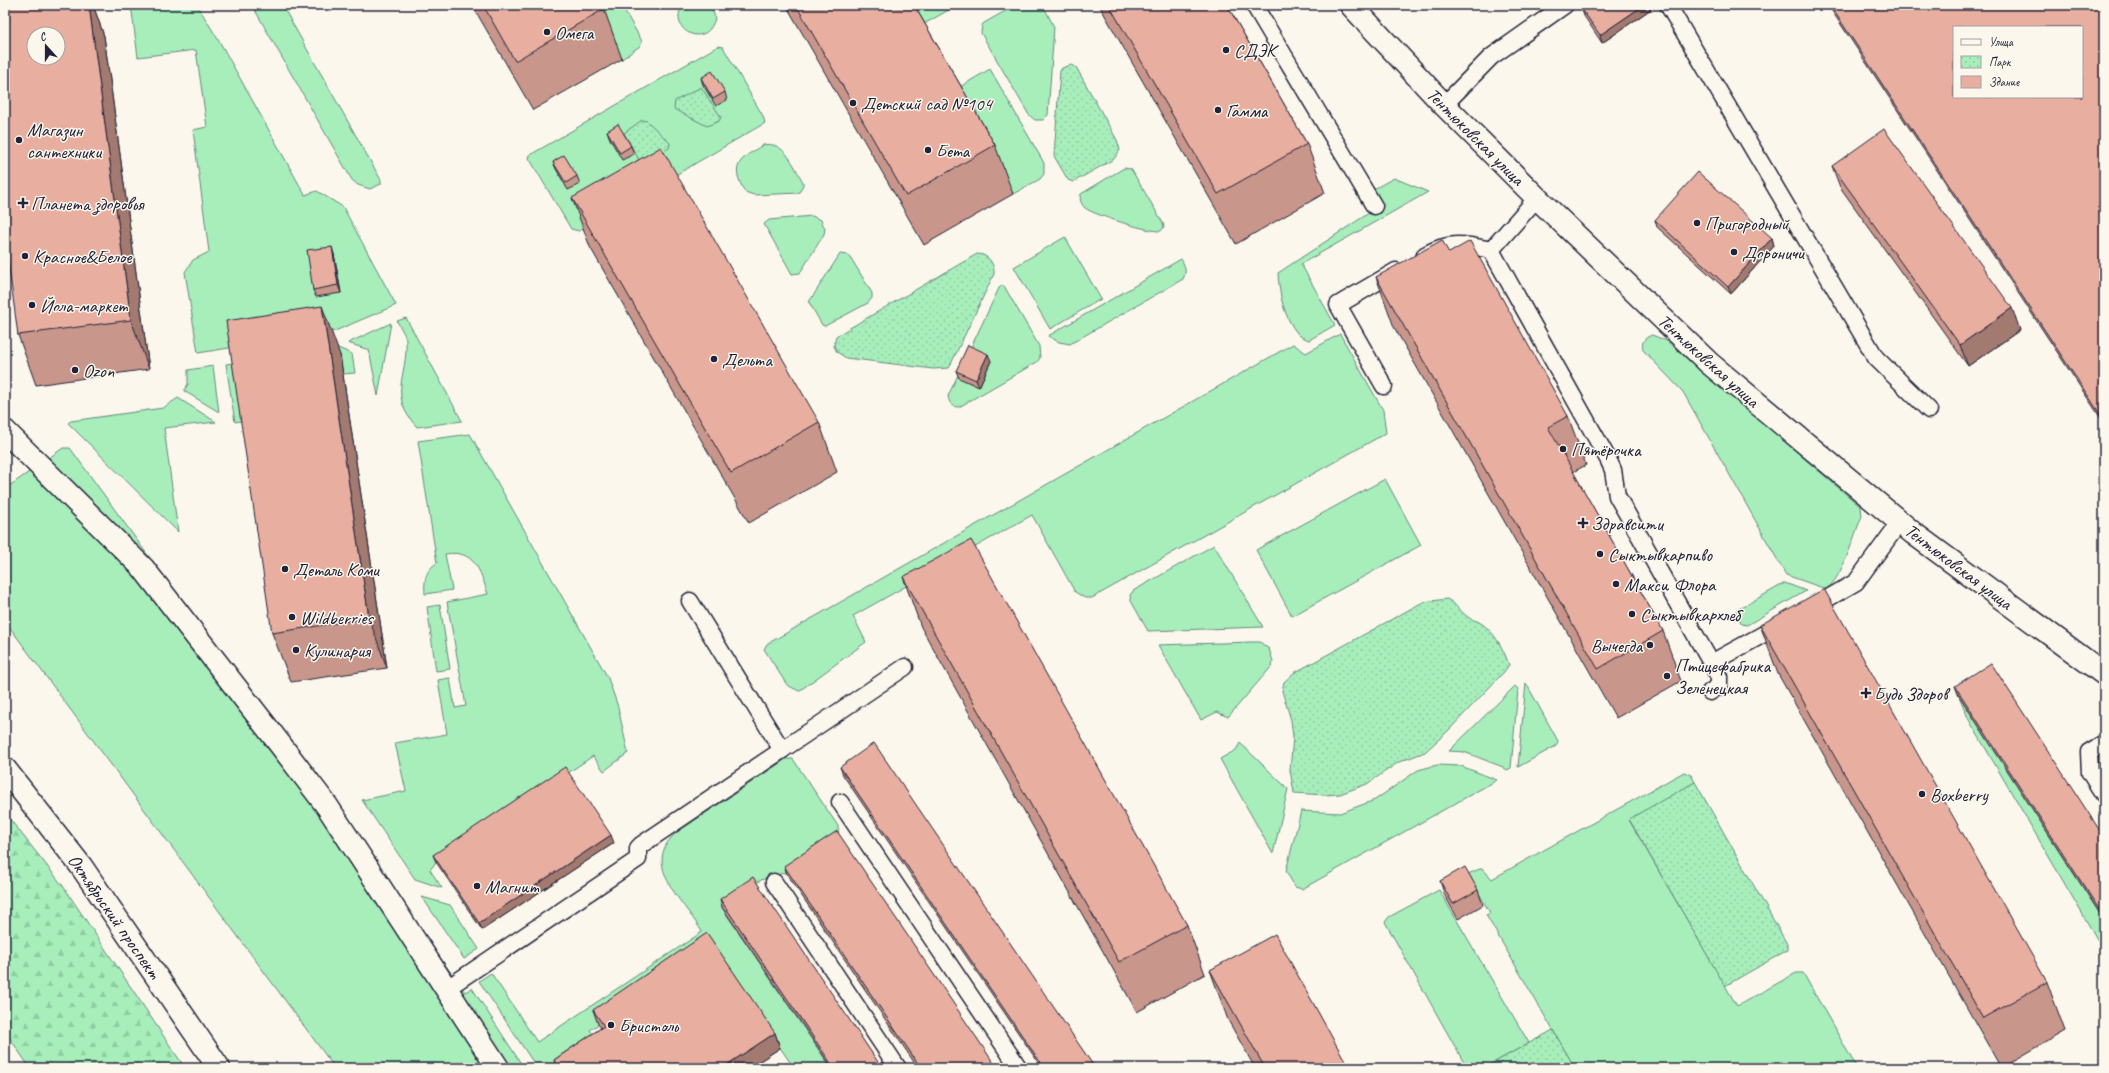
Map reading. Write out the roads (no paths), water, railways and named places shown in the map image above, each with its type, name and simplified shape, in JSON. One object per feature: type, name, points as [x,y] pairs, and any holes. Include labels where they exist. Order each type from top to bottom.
[{"type":"street","name":"Тентюковская улица","points":[[1351,5],[1444,105],[1537,198],[1709,363],[1900,522],[2104,674]]},
{"type":"street","points":[[5,431],[143,568],[327,806],[498,1068]]},
{"type":"street","name":"Октябрьский проспект","points":[[5,769],[81,866],[219,1068]]},
{"type":"lane","points":[[1254,5],[1374,206]]},
{"type":"lane","points":[[1444,105],[1491,57],[1565,5]]},
{"type":"lane","points":[[1668,5],[1876,358],[1929,410]]},
{"type":"lane","points":[[1491,250],[1537,198]]},
{"type":"lane","points":[[1384,386],[1338,304],[1437,248],[1464,244],[1491,250],[1608,459],[1613,470],[1617,496],[1711,663],[1719,680],[1719,686],[1710,692]]},
{"type":"lane","points":[[1711,663],[1856,582],[1900,522]]},
{"type":"lane","points":[[690,601],[782,750]]},
{"type":"lane","points":[[446,989],[638,859],[638,848],[641,845],[905,667]]},
{"type":"lane","points":[[2104,743],[2089,752],[2090,773],[2104,795]]},
{"type":"lane","points":[[840,802],[1019,1068]]},
{"type":"lane","points":[[774,882],[898,1068]]},
{"type":"place","name":"Омега","points":[[547,32]]},
{"type":"place","name":"СДЭК","points":[[1226,50]]},
{"type":"place","name":"Детский сад №104","points":[[853,103]]},
{"type":"place","name":"Гамма","points":[[1218,110]]},
{"type":"place","name":"Магазин сантехники","points":[[19,140]]},
{"type":"place","name":"Бета","points":[[928,150]]},
{"type":"place","name":"Планета здоровья","points":[[23,203]]},
{"type":"place","name":"Пригородный","points":[[1697,223]]},
{"type":"place","name":"Дороничи","points":[[1734,252]]},
{"type":"place","name":"Красное&Белое","points":[[25,256]]},
{"type":"place","name":"Йола-маркет","points":[[32,305]]},
{"type":"place","name":"Дельта","points":[[714,359]]},
{"type":"place","name":"Ozon","points":[[75,370]]},
{"type":"place","name":"Пятёрочка","points":[[1563,449]]},
{"type":"place","name":"Здравсити","points":[[1583,523]]},
{"type":"place","name":"Сыктывкарпиво","points":[[1600,554]]},
{"type":"place","name":"Деталь Коми","points":[[285,569]]},
{"type":"place","name":"Макси Флора","points":[[1616,584]]},
{"type":"place","name":"Сыктывкархлеб","points":[[1632,614]]},
{"type":"place","name":"Wildberries","points":[[292,617]]},
{"type":"place","name":"Вычегда","points":[[1650,645]]},
{"type":"place","name":"Кулинария","points":[[296,650]]},
{"type":"place","name":"Птицефабрика Зеленецкая","points":[[1667,676]]},
{"type":"place","name":"Будь Здоров","points":[[1866,693]]},
{"type":"place","name":"Boxberry","points":[[1922,794]]},
{"type":"place","name":"Магнит","points":[[477,886]]},
{"type":"place","name":"Бристоль","points":[[611,1025]]}]
